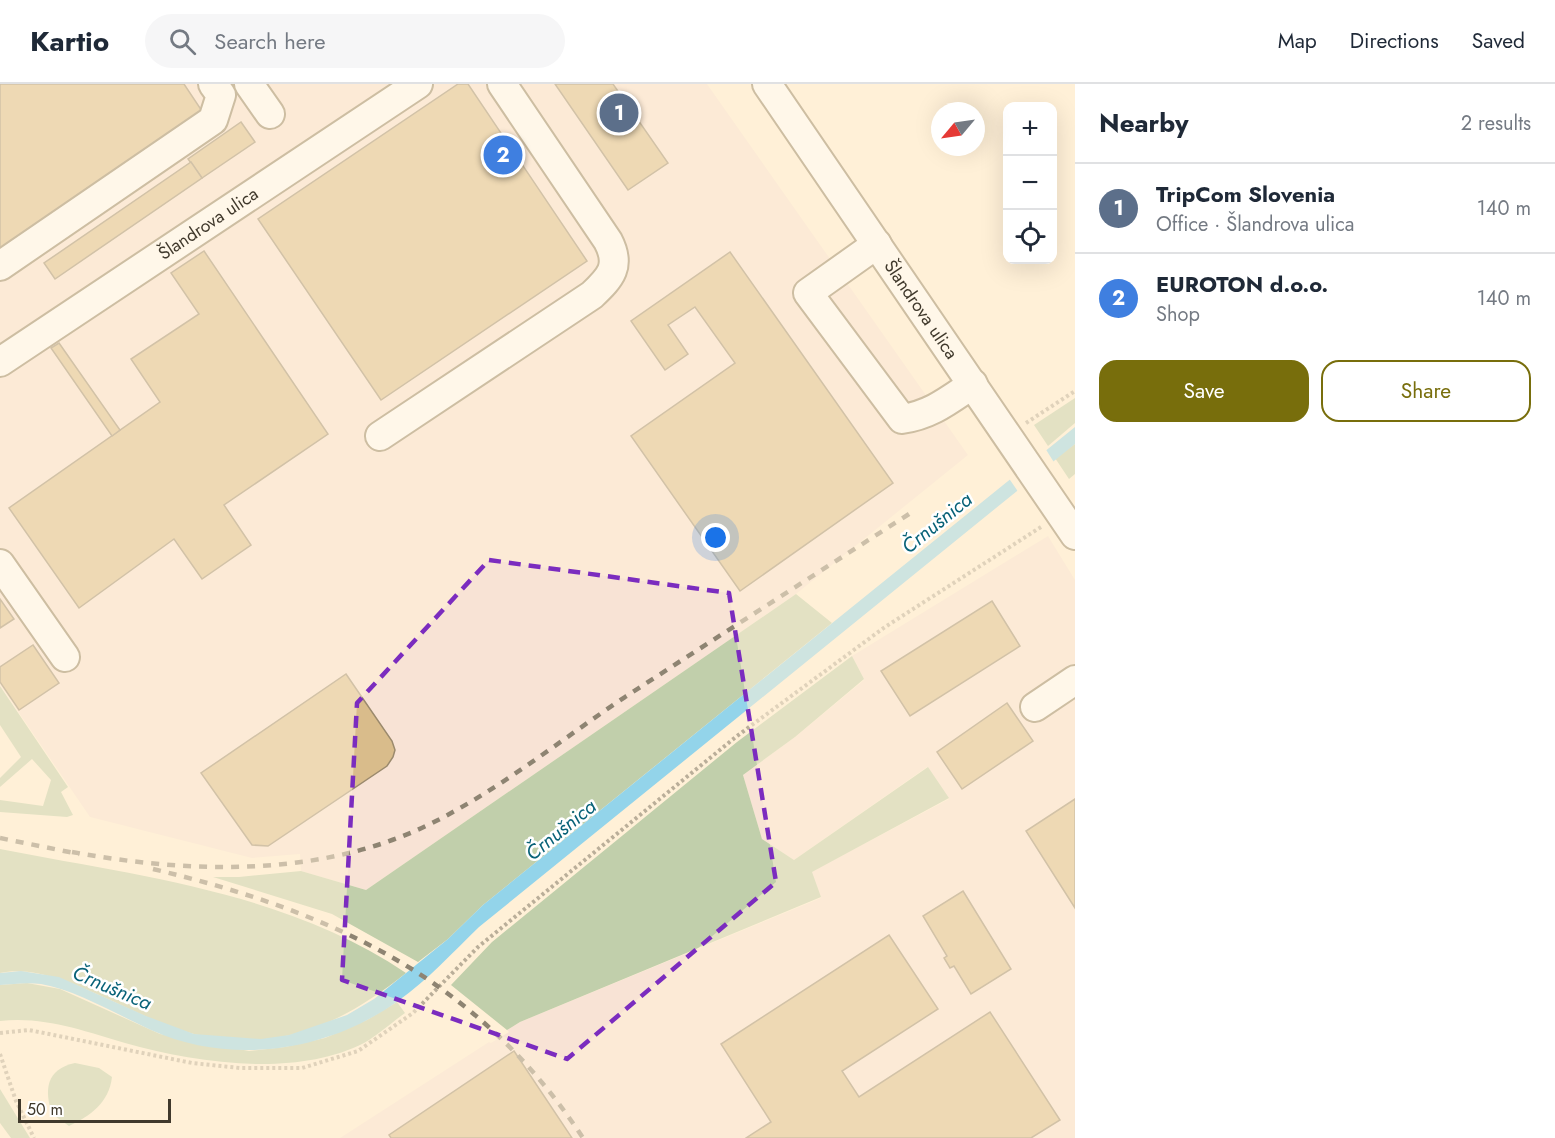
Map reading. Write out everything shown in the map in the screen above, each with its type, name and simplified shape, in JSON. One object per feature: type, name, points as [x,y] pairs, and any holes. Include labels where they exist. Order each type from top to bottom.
[{"type":"street","points":[[0,266],[213,120],[221,95],[213,84]]},
{"type":"street","points":[[249,84],[270,114]]},
{"type":"street","name":"Šlandrova ulica","points":[[0,362],[418,84]]},
{"type":"street","points":[[380,436],[592,295],[603,284],[615,264],[615,254],[608,241],[502,84]]},
{"type":"street","name":"Šlandrova ulica","points":[[767,84],[1075,535]]},
{"type":"street","points":[[877,244],[808,293],[902,419],[918,417],[940,408],[973,384]]},
{"type":"street","points":[[0,564],[64,657]]},
{"type":"street","points":[[1035,707],[1075,680]]},
{"type":"path","points":[[1007,434],[1075,391]]},
{"type":"path","points":[[0,1033],[29,1030],[192,1063],[240,1068],[302,1068],[358,1051],[413,1013],[478,947],[737,736],[885,627],[1046,524],[1059,510]]},
{"type":"path","points":[[0,1054],[16,1101],[34,1138]]},
{"type":"highlighted area","points":[[489,560],[729,593],[776,882],[567,1059],[342,980],[357,703]]},
{"type":"shaded area","points":[[0,84],[707,84],[968,455],[796,594],[366,890],[301,871],[300,854],[252,858],[90,817],[0,685]]},
{"type":"shaded area","points":[[1048,536],[1075,580],[1075,1138],[340,1138],[489,1042],[509,1032],[507,1030],[520,1022],[821,898],[811,872],[949,799],[927,767],[794,860],[762,839],[743,775],[795,737],[864,680],[852,656]]},
{"type":"green space","points":[[1075,398],[1075,423],[1048,446],[1034,425]]},
{"type":"green space","points":[[1075,444],[1075,474],[1069,479],[1055,458]]},
{"type":"green space","points":[[796,594],[832,623],[483,905],[448,939],[418,962],[332,914],[213,877],[301,871],[366,890]]},
{"type":"green space","points":[[852,656],[864,679],[795,737],[743,775],[762,839],[794,860],[928,767],[949,798],[812,872],[821,897],[520,1022],[507,1030],[451,985],[492,942],[737,742]]},
{"type":"green space","points":[[0,686],[68,787],[61,792],[73,815],[67,817],[0,812],[0,800],[43,806],[51,780],[32,759],[0,787],[0,778],[21,757],[0,725]]},
{"type":"green space","points":[[0,849],[158,879],[262,905],[312,923],[360,946],[406,973],[382,991],[333,1020],[281,1037],[254,1040],[225,1039],[182,1031],[52,977],[13,971],[0,973]]},
{"type":"green space","points":[[27,983],[60,989],[160,1034],[249,1051],[285,1047],[325,1038],[367,1020],[397,1002],[405,1013],[364,1043],[337,1054],[308,1061],[246,1064],[153,1050],[79,1029],[48,1023],[0,1021],[0,985]]},
{"type":"green space","points":[[75,1063],[99,1068],[112,1077],[107,1094],[97,1108],[69,1126],[52,1114],[48,1089],[53,1075],[58,1070]]},
{"type":"green space","points":[[0,1089],[30,1138],[11,1138],[0,1123]]},
{"type":"water","name":"Črnušnica","points":[[1075,427],[1075,444],[479,927],[409,993],[370,1018],[341,1032],[310,1042],[278,1048],[246,1050],[213,1048],[182,1041],[151,1030],[82,997],[54,987],[31,983],[0,985],[0,973],[21,971],[59,977],[146,1016],[194,1034],[261,1039],[289,1035],[347,1015],[374,999],[448,939],[483,905]]},
{"type":"pier","points":[[1045,448],[1055,464],[1019,493],[1008,477]]},
{"type":"building","points":[[0,84],[184,84],[204,114],[0,254]]},
{"type":"building","points":[[458,84],[468,84],[587,261],[381,400],[258,219]]},
{"type":"building","points":[[555,84],[613,84],[668,163],[628,190]]},
{"type":"building","points":[[241,122],[255,142],[202,178],[188,159]]},
{"type":"building","points":[[191,162],[202,178],[55,279],[44,263]]},
{"type":"building","points":[[204,251],[328,434],[224,505],[251,545],[202,579],[174,539],[79,608],[9,508],[160,402],[131,359],[199,314],[171,273]]},
{"type":"building","points":[[730,252],[893,483],[740,591],[631,436],[735,363],[695,307],[668,325],[688,354],[665,370],[631,321]]},
{"type":"building","points":[[59,343],[120,430],[112,436],[51,348]]},
{"type":"building","points":[[0,599],[14,619],[0,628]]},
{"type":"building","points":[[992,601],[1020,646],[910,716],[881,671]]},
{"type":"building","points":[[33,645],[59,683],[19,710],[0,682],[0,667]]},
{"type":"building","points":[[346,674],[392,741],[395,750],[393,757],[387,766],[268,846],[252,845],[201,773]]},
{"type":"building","points":[[1007,703],[1033,741],[962,789],[937,752]]},
{"type":"building","points":[[1075,799],[1075,908],[1026,831]]},
{"type":"building","points":[[963,891],[1011,969],[971,994],[954,966],[950,968],[944,958],[947,956],[923,916]]},
{"type":"building","points":[[889,935],[938,1009],[842,1071],[859,1097],[990,1012],[1060,1120],[1031,1138],[746,1138],[771,1122],[721,1044]]},
{"type":"building","points":[[514,1051],[572,1138],[391,1138],[389,1135]]},
{"type":"railway","points":[[72,852],[164,864],[211,867],[257,866],[304,862],[349,853],[393,840],[436,821],[485,793],[625,697],[909,514]]},
{"type":"railway","points":[[0,838],[79,854]]},
{"type":"railway","points":[[153,869],[219,886],[281,907],[340,931],[396,960],[448,994],[497,1035],[542,1082],[583,1138]]},
{"type":"place","name":"TripCom Slovenia","points":[[619,113]]},
{"type":"place","name":"EUROTON d.o.o.","points":[[503,155]]}]
